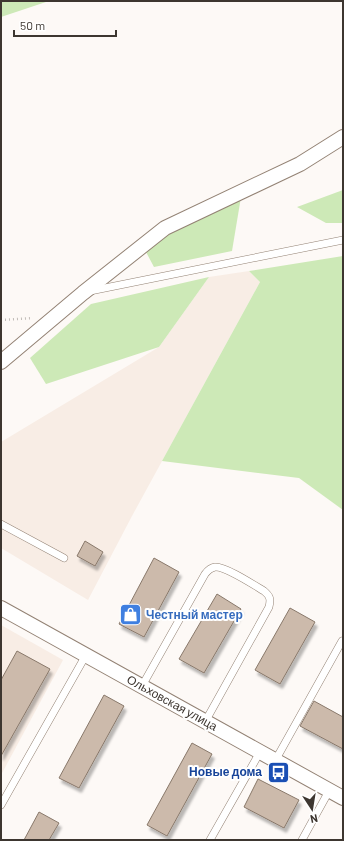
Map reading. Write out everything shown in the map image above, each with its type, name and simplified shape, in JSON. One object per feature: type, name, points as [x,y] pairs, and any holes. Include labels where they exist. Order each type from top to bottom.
[{"type":"street","points":[[1,362],[83,293],[165,228],[300,164],[343,137]]},
{"type":"street","name":"Ольховская улица","points":[[1,608],[343,798]]},
{"type":"lane","points":[[83,293],[343,240]]},
{"type":"lane","points":[[1,524],[64,558]]},
{"type":"lane","points":[[142,686],[201,580],[209,569],[217,567],[224,569],[244,580],[269,595],[271,601],[269,608],[205,722]]},
{"type":"lane","points":[[275,761],[342,642]]},
{"type":"lane","points":[[1,805],[86,655]]},
{"type":"lane","points":[[210,840],[260,752]]},
{"type":"lane","points":[[302,840],[329,791]]},
{"type":"path","points":[[1,320],[55,316]]},
{"type":"shaded area","points":[[249,271],[260,282],[132,516],[88,600],[1,548],[1,442],[159,347],[209,277]]},
{"type":"shaded area","points":[[1,625],[63,660],[1,775]]},
{"type":"green space","points":[[1,1],[49,1],[1,17]]},
{"type":"green space","points":[[343,190],[343,223],[326,223],[297,207]]},
{"type":"green space","points":[[241,197],[232,251],[154,267],[146,252],[166,231]]},
{"type":"green space","points":[[343,256],[343,510],[299,478],[162,461],[260,282],[249,271]]},
{"type":"green space","points":[[209,277],[159,347],[46,384],[30,358],[91,304]]},
{"type":"building","points":[[85,541],[103,552],[95,566],[77,556]]},
{"type":"building","points":[[154,558],[179,572],[144,637],[119,624]]},
{"type":"building","points":[[217,594],[241,609],[204,673],[179,659]]},
{"type":"building","points":[[290,608],[315,622],[280,684],[255,670]]},
{"type":"building","points":[[17,651],[50,669],[1,756],[1,680]]},
{"type":"building","points":[[104,695],[124,706],[79,788],[59,778]]},
{"type":"building","points":[[314,701],[343,717],[343,749],[300,726]]},
{"type":"building","points":[[192,743],[212,754],[167,836],[147,825]]},
{"type":"building","points":[[258,779],[299,800],[284,828],[244,807]]},
{"type":"building","points":[[39,812],[59,823],[49,840],[24,840]]},
{"type":"place","name":"Честный мастер","points":[[131,615]]},
{"type":"place","name":"Новые дома","points":[[278,772]]}]
